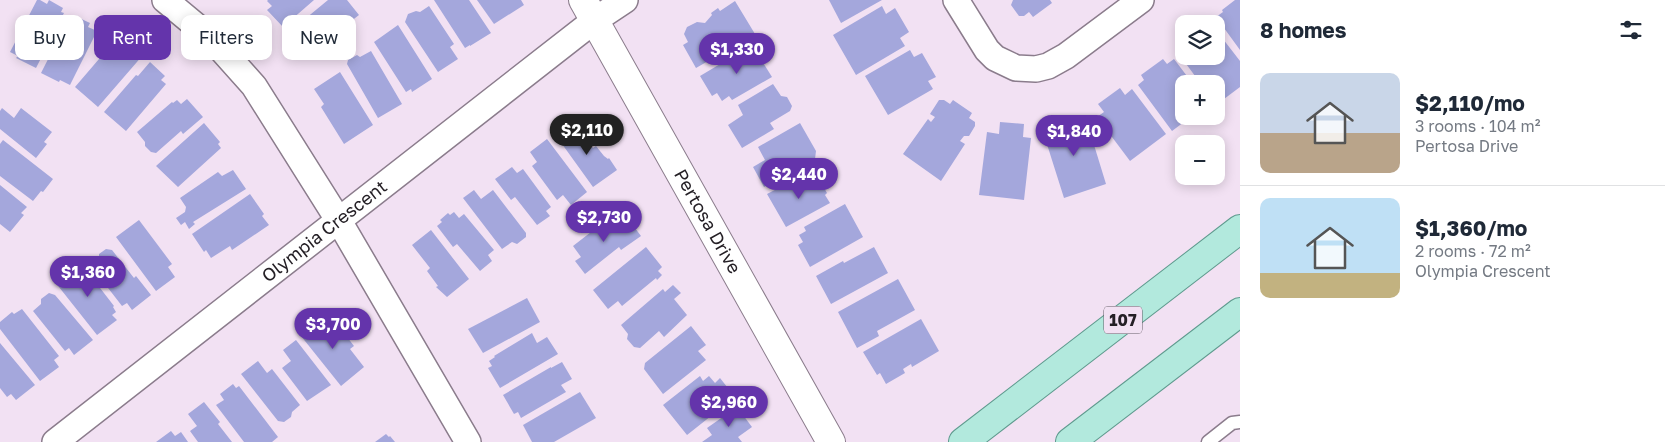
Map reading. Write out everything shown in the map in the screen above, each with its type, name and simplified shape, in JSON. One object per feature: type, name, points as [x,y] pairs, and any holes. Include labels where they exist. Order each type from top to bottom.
[{"type":"main road","name":"107","points":[[963,442],[1240,229]]},
{"type":"main road","points":[[1070,442],[1240,312]]},
{"type":"street","points":[[166,0],[212,39],[254,86],[339,221],[468,442]]},
{"type":"street","name":"Olympia Crescent","points":[[55,442],[339,221],[589,10],[625,0]]},
{"type":"street","points":[[956,0],[987,50],[995,58],[1016,68],[1036,69],[1048,66],[1066,56],[1142,0]]},
{"type":"street","name":"Pertosa Drive","points":[[589,10],[831,442]]},
{"type":"lane","points":[[1208,442],[1236,422]]},
{"type":"lane","points":[[1222,442],[1236,422]]},
{"type":"building","points":[[37,0],[47,4],[49,0],[63,8],[61,12],[64,13],[63,15],[29,15]]},
{"type":"building","points":[[314,0],[297,15],[282,15],[282,26],[267,10],[272,6],[267,1]]},
{"type":"building","points":[[328,0],[347,0],[359,15],[356,17],[356,15],[310,15]]},
{"type":"building","points":[[434,0],[469,0],[491,33],[465,48]]},
{"type":"building","points":[[477,0],[521,0],[524,5],[494,24]]},
{"type":"building","points":[[829,0],[882,0],[841,23]]},
{"type":"building","points":[[1013,0],[1050,0],[1052,3],[1033,17],[1029,12],[1024,16],[1019,16],[1011,5]]},
{"type":"building","points":[[1235,0],[1240,0],[1240,50],[1225,29],[1225,15],[1219,15],[1223,12],[1222,10]]},
{"type":"building","points":[[735,1],[755,34],[696,68],[683,45],[688,42],[684,34],[687,27],[697,22],[705,23],[712,15],[711,13],[718,8],[720,11]]},
{"type":"building","points":[[429,6],[454,44],[450,47],[458,59],[438,72],[405,22],[408,14],[416,11],[420,12]]},
{"type":"building","points":[[882,6],[886,14],[895,8],[909,32],[900,38],[905,46],[856,75],[833,35]]},
{"type":"building","points":[[84,20],[90,23],[88,27],[94,30],[94,37],[84,57]]},
{"type":"building","points":[[398,25],[432,79],[412,92],[411,89],[406,92],[374,42]]},
{"type":"building","points":[[15,42],[15,54],[10,52]]},
{"type":"building","points":[[1225,42],[1240,61],[1240,87],[1225,98],[1225,75],[1194,75],[1187,65],[1225,65]]},
{"type":"building","points":[[752,45],[772,77],[732,100],[729,96],[722,101],[717,93],[712,96],[700,76]]},
{"type":"building","points":[[910,50],[914,57],[922,53],[936,77],[928,81],[933,89],[888,115],[865,76]]},
{"type":"building","points":[[371,51],[402,104],[378,118],[347,64],[348,60],[356,60],[357,55],[360,57]]},
{"type":"building","points":[[1163,59],[1167,64],[1174,59],[1175,65],[1179,65],[1186,75],[1175,75],[1175,125],[1180,125],[1172,131],[1138,85],[1144,80],[1141,75]]},
{"type":"building","points":[[20,60],[40,60],[36,68]]},
{"type":"building","points":[[48,60],[82,60],[70,85],[41,73]]},
{"type":"building","points":[[98,60],[139,60],[98,107],[75,87]]},
{"type":"building","points":[[150,62],[165,76],[161,80],[166,84],[126,131],[104,112],[136,75],[138,76]]},
{"type":"building","points":[[340,72],[373,125],[344,144],[321,107],[324,104],[314,89]]},
{"type":"building","points":[[773,84],[781,96],[787,97],[792,106],[790,111],[770,123],[774,129],[742,148],[728,125],[743,115],[738,105]]},
{"type":"building","points":[[1120,88],[1125,95],[1132,89],[1166,134],[1130,161],[1097,117],[1104,112],[1098,104]]},
{"type":"building","points":[[187,99],[203,117],[183,134],[181,131],[156,153],[151,152],[137,132],[172,102],[177,100],[181,104]]},
{"type":"building","points":[[939,100],[944,100],[950,104],[953,100],[972,113],[969,118],[975,122],[975,126],[969,136],[964,136],[960,141],[965,144],[941,181],[903,154],[928,119],[931,122],[935,117],[930,114]]},
{"type":"building","points":[[2,108],[14,118],[21,108],[52,132],[44,142],[47,144],[36,158],[0,129],[0,111]]},
{"type":"building","points":[[1076,117],[1078,125],[1087,122],[1106,184],[1064,198],[1045,138],[1052,136],[1048,125]]},
{"type":"building","points":[[1000,122],[1024,124],[1023,137],[1031,138],[1024,200],[979,195],[987,132],[999,134]]},
{"type":"building","points":[[204,123],[220,142],[218,144],[221,148],[178,187],[156,166]]},
{"type":"building","points":[[800,123],[816,151],[815,159],[764,187],[753,167],[765,160],[758,147]]},
{"type":"building","points":[[576,124],[593,148],[596,146],[604,156],[609,158],[617,170],[593,187],[557,137]]},
{"type":"building","points":[[547,139],[587,192],[571,205],[563,195],[557,200],[532,166],[537,162],[530,152]]},
{"type":"building","points":[[3,140],[53,179],[33,201],[0,176],[0,144]]},
{"type":"building","points":[[512,167],[517,173],[523,169],[551,207],[546,211],[550,216],[537,225],[515,197],[511,200],[495,179]]},
{"type":"building","points":[[233,170],[246,189],[193,222],[195,224],[189,229],[185,222],[181,225],[176,218],[185,212],[186,207],[180,198],[218,172],[222,176]]},
{"type":"building","points":[[813,174],[817,183],[820,181],[830,203],[786,227],[767,194],[792,181],[794,185]]},
{"type":"building","points":[[0,185],[27,207],[21,213],[24,215],[10,232],[0,224]]},
{"type":"building","points":[[474,190],[481,199],[493,190],[526,233],[526,237],[517,244],[512,242],[502,249],[463,198]]},
{"type":"building","points":[[250,194],[269,225],[232,250],[230,246],[211,258],[206,250],[204,252],[192,234]]},
{"type":"building","points":[[845,204],[863,237],[810,267],[798,245],[803,242],[799,235],[806,231],[804,227]]},
{"type":"building","points":[[454,212],[459,218],[464,214],[494,250],[488,255],[492,261],[480,271],[457,244],[453,247],[437,226],[442,222],[440,220],[448,213],[450,215]]},
{"type":"building","points":[[613,215],[621,226],[629,220],[641,236],[621,250],[619,247],[585,274],[575,261],[581,257],[573,246]]},
{"type":"building","points":[[139,220],[172,264],[168,267],[175,277],[156,291],[116,237]]},
{"type":"building","points":[[431,230],[469,279],[447,297],[436,287],[438,286],[427,271],[430,268],[412,245]]},
{"type":"building","points":[[646,247],[662,267],[658,271],[662,275],[622,306],[618,301],[608,309],[593,290]]},
{"type":"building","points":[[874,247],[888,273],[831,304],[816,276]]},
{"type":"building","points":[[106,249],[112,250],[134,278],[136,276],[151,295],[132,310],[127,303],[122,306],[91,266],[99,259],[99,254]]},
{"type":"building","points":[[80,262],[114,306],[116,312],[112,315],[117,320],[97,335],[55,282]]},
{"type":"building","points":[[898,279],[915,310],[877,331],[879,336],[857,348],[838,312]]},
{"type":"building","points":[[673,285],[681,293],[674,299],[687,315],[664,337],[659,331],[640,348],[634,347],[627,339],[628,334],[621,325],[663,289],[665,292]]},
{"type":"building","points":[[49,293],[55,295],[93,340],[74,355],[69,348],[65,351],[33,311],[41,304],[41,299]]},
{"type":"building","points":[[527,298],[540,322],[483,353],[468,329]]},
{"type":"building","points":[[22,309],[59,356],[54,360],[59,367],[40,381],[0,329],[0,322],[12,312],[14,314]]},
{"type":"building","points":[[330,315],[354,346],[350,349],[364,367],[341,386],[301,336]]},
{"type":"building","points":[[921,319],[939,351],[912,367],[911,364],[903,369],[905,373],[886,384],[880,373],[877,375],[863,352]]},
{"type":"building","points":[[691,326],[706,345],[698,351],[706,360],[663,394],[644,369],[645,363]]},
{"type":"building","points":[[532,333],[537,343],[547,337],[558,354],[500,388],[488,368],[492,366],[489,361]]},
{"type":"building","points":[[296,340],[331,385],[307,401],[282,368],[291,361],[283,350]]},
{"type":"building","points":[[0,343],[35,385],[16,400],[11,394],[7,397],[0,388]]},
{"type":"building","points":[[258,361],[267,373],[272,369],[300,405],[292,412],[291,417],[284,422],[278,421],[241,374]]},
{"type":"building","points":[[562,362],[572,379],[561,385],[566,392],[521,418],[518,412],[514,414],[503,395]]},
{"type":"building","points":[[700,376],[703,381],[709,376],[715,383],[720,378],[735,397],[687,435],[663,405]]},
{"type":"building","points":[[233,384],[236,388],[239,386],[278,437],[272,442],[244,442],[216,405],[224,400],[220,394]]},
{"type":"building","points":[[580,392],[596,418],[554,442],[532,442],[523,425]]},
{"type":"building","points":[[204,402],[220,422],[218,424],[232,442],[198,442],[190,431],[197,426],[188,414]]},
{"type":"building","points":[[737,407],[752,427],[738,437],[742,442],[702,442],[712,435],[707,428]]},
{"type":"building","points":[[171,431],[175,436],[181,432],[188,442],[156,442]]},
{"type":"building","points":[[386,434],[395,442],[375,442]]}]
